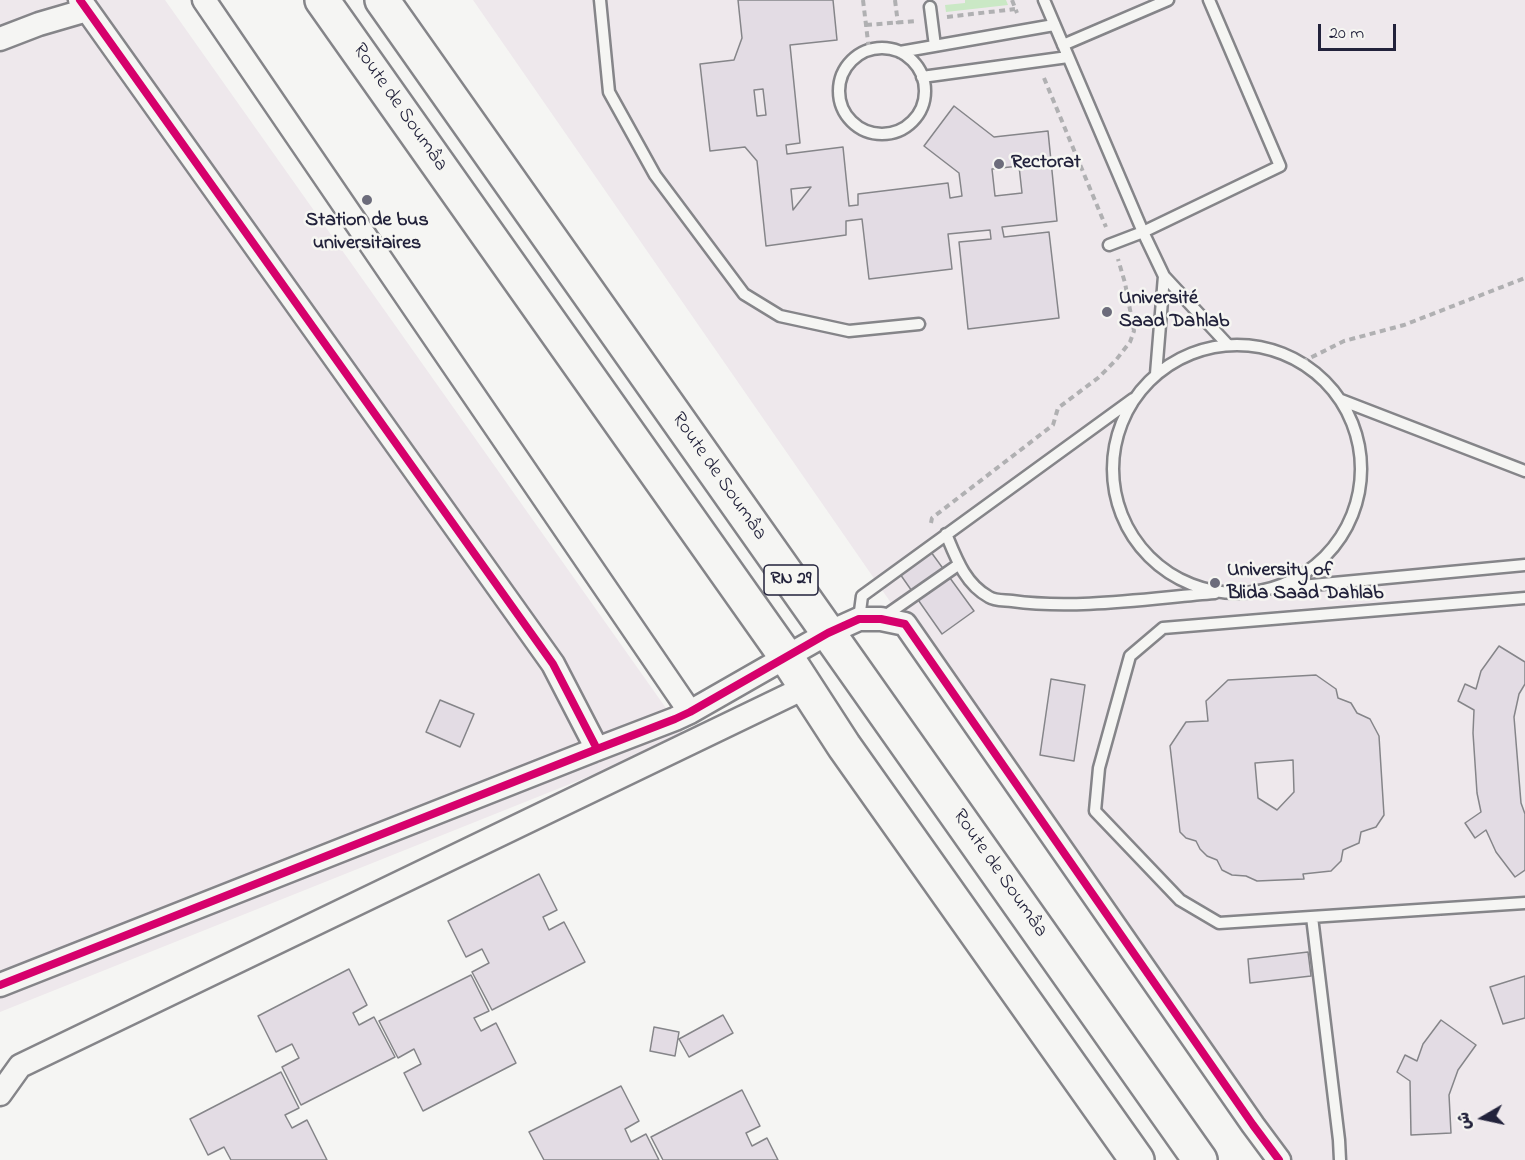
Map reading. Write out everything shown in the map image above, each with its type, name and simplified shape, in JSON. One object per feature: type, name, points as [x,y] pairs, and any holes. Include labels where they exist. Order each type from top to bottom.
[{"type":"highway","name":"Route de Soumâa","points":[[322,0],[787,658],[844,746],[1137,1160]]},
{"type":"highway","name":"Route de Soumâa","points":[[382,0],[1200,1160]]},
{"type":"street","points":[[204,0],[690,712]]},
{"type":"street","points":[[0,39],[84,5],[553,664],[597,749]]},
{"type":"street","points":[[0,986],[675,719],[828,633],[870,619],[905,624],[1246,1116],[1280,1160]]},
{"type":"street","points":[[0,1094],[20,1066],[806,687]]},
{"type":"lane","points":[[600,0],[609,92],[655,175],[744,294],[780,316],[849,331],[919,324]]},
{"type":"lane","points":[[1044,0],[1164,276],[1227,344]]},
{"type":"lane","points":[[1063,45],[1168,0]]},
{"type":"lane","points":[[1111,244],[1143,232],[1280,166],[1209,0]]},
{"type":"lane","points":[[930,7],[935,46]]},
{"type":"lane","points":[[900,52],[1054,25]]},
{"type":"lane","points":[[887,48],[900,52],[920,70],[924,97],[920,111],[911,122],[899,130],[885,134],[871,132],[858,126],[848,117],[841,104],[839,90],[842,76],[849,63],[868,50],[887,48]]},
{"type":"lane","points":[[922,77],[1068,57]]},
{"type":"lane","points":[[1156,374],[1164,276]]},
{"type":"lane","points":[[958,566],[870,619],[862,596],[1135,397],[1156,374],[1189,353],[1227,344],[1253,345],[1278,351],[1302,362],[1323,379],[1341,400],[1357,435],[1362,474],[1354,511],[1336,545],[1308,571],[1274,588]]},
{"type":"lane","points":[[1135,397],[1117,435],[1113,478],[1124,519],[1147,555],[1181,580],[1222,592]]},
{"type":"lane","points":[[1341,400],[1525,471]]},
{"type":"lane","points":[[946,534],[958,566],[969,582],[990,598],[1037,605],[1101,603],[1222,592],[1248,593],[1274,588],[1525,564]]},
{"type":"lane","points":[[1525,598],[1163,628],[1130,656],[1099,768],[1095,811],[1180,900],[1220,924],[1525,903]]},
{"type":"lane","points":[[1312,917],[1340,1160]]},
{"type":"path","points":[[863,0],[868,50]]},
{"type":"path","points":[[895,0],[898,24]]},
{"type":"path","points":[[1012,0],[1024,30]]},
{"type":"path","points":[[866,25],[898,24],[1015,9]]},
{"type":"path","points":[[929,528],[932,518],[1053,425],[1058,408],[1098,378],[1116,360],[1130,342],[1134,331],[1125,283],[1111,244],[1037,61]]},
{"type":"path","points":[[1302,362],[1344,341],[1404,325],[1525,278]]},
{"type":"shaded area","points":[[0,0],[165,0],[685,735],[615,766],[0,1012]]},
{"type":"shaded area","name":"University of Blida Saad Dahlab","points":[[473,0],[1525,0],[1525,1160],[1279,1160]]},
{"type":"green space","points":[[965,0],[1006,0],[1008,5],[946,12],[945,5],[965,3]]},
{"type":"building","name":"Rectorat","points":[[738,0],[833,0],[837,40],[790,45],[800,143],[786,145],[787,154],[843,147],[849,206],[858,205],[858,194],[948,183],[950,198],[962,196],[959,173],[924,146],[954,106],[994,137],[1048,131],[1057,221],[1002,227],[1004,237],[1049,232],[1059,318],[968,329],[959,242],[991,239],[990,230],[948,234],[952,269],[869,279],[862,219],[846,221],[846,235],[766,246],[757,161],[745,147],[710,151],[700,64],[734,60],[742,38]],"holes":[[[763,89],[766,115],[757,116],[754,90]],[[1019,166],[1022,193],[995,196],[992,169]],[[811,187],[793,210],[791,189]]]},
{"type":"building","points":[[931,552],[974,611],[942,634],[900,574]]},
{"type":"building","points":[[1499,646],[1525,662],[1525,684],[1519,694],[1514,717],[1521,803],[1525,814],[1525,870],[1515,877],[1496,852],[1486,830],[1475,838],[1465,823],[1481,812],[1477,793],[1473,733],[1474,710],[1458,701],[1465,684],[1476,689],[1481,671]]},
{"type":"building","points":[[1316,675],[1336,689],[1338,698],[1351,703],[1357,713],[1370,719],[1379,736],[1384,815],[1376,827],[1361,832],[1359,843],[1343,850],[1341,861],[1331,871],[1303,874],[1304,879],[1257,881],[1246,876],[1232,875],[1222,870],[1217,860],[1207,856],[1196,841],[1186,838],[1180,832],[1170,746],[1186,722],[1208,721],[1206,701],[1228,680]],"holes":[[[1293,760],[1294,792],[1277,810],[1258,798],[1255,763]]]},
{"type":"building","points":[[1051,679],[1085,685],[1074,761],[1040,755]]},
{"type":"building","points":[[440,700],[474,714],[460,747],[426,732]]},
{"type":"building","points":[[539,874],[557,910],[543,917],[549,930],[564,922],[585,962],[492,1010],[472,972],[489,963],[482,949],[466,957],[448,921]]},
{"type":"building","points":[[1308,952],[1311,976],[1250,983],[1248,959]]},
{"type":"building","points":[[349,969],[367,1005],[353,1013],[359,1025],[374,1017],[395,1057],[301,1105],[282,1067],[299,1058],[292,1044],[276,1052],[258,1016]]},
{"type":"building","points":[[471,975],[489,1011],[474,1018],[481,1031],[496,1023],[516,1063],[423,1111],[404,1073],[421,1064],[414,1049],[398,1058],[379,1021]]},
{"type":"building","points":[[1525,976],[1525,1018],[1503,1024],[1490,987]]},
{"type":"building","points":[[723,1015],[733,1033],[689,1057],[679,1039]]},
{"type":"building","points":[[1441,1020],[1476,1045],[1458,1070],[1449,1095],[1451,1133],[1411,1135],[1410,1081],[1397,1072],[1405,1055],[1417,1061],[1423,1044]]},
{"type":"building","points":[[654,1027],[679,1032],[675,1056],[650,1051]]},
{"type":"building","points":[[281,1072],[299,1108],[285,1115],[292,1128],[307,1120],[327,1160],[231,1160],[224,1147],[208,1155],[190,1119]]},
{"type":"building","points":[[621,1086],[639,1121],[625,1129],[631,1142],[646,1134],[659,1160],[544,1160],[529,1132]]},
{"type":"building","points":[[742,1090],[760,1126],[746,1133],[752,1146],[767,1138],[778,1160],[663,1160],[651,1137]]},
{"type":"cycle path","points":[[80,0],[553,664],[597,749]]},
{"type":"cycle path","points":[[0,985],[675,719],[828,633],[859,619],[881,619],[905,624],[1279,1160]]},
{"type":"place","name":"Rectorat","points":[[999,164]]},
{"type":"place","name":"Station de bus universitaires","points":[[367,200]]},
{"type":"place","name":"Université Saad Dahlab","points":[[1107,312]]},
{"type":"place","name":"University of Blida Saad Dahlab","points":[[1215,583]]}]
